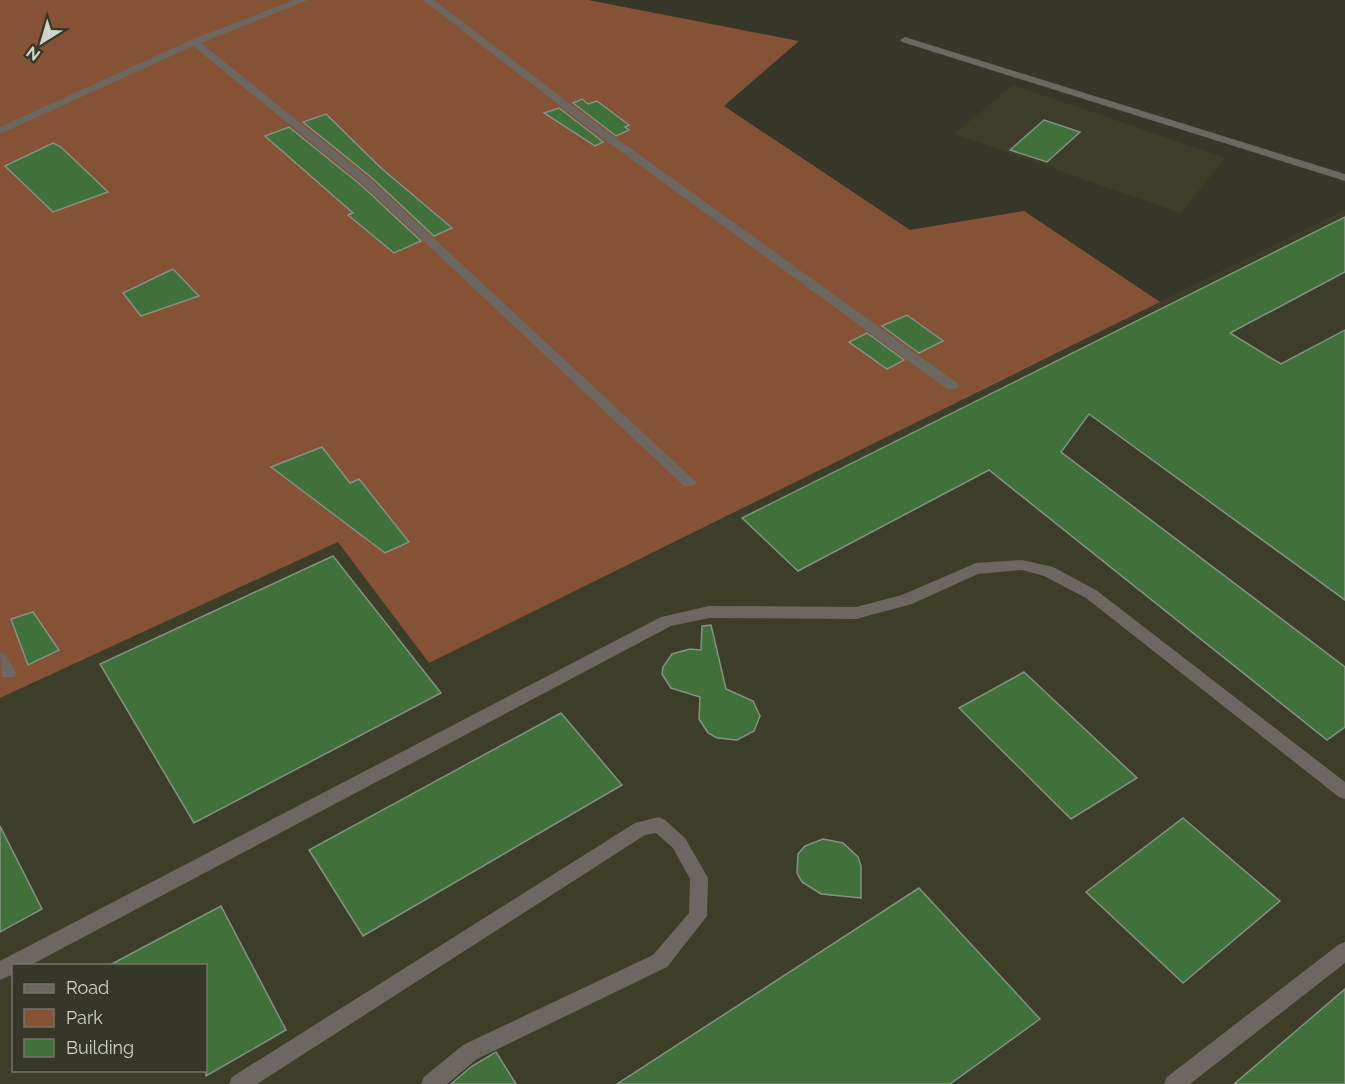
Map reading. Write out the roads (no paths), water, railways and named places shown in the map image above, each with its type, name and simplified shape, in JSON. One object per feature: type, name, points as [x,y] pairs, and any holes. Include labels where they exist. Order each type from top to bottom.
[{"type":"lane","points":[[0,131],[194,42],[303,0]]},
{"type":"lane","points":[[428,0],[598,130],[952,387]]},
{"type":"lane","points":[[905,39],[1345,178]]},
{"type":"lane","points":[[194,42],[367,182],[689,483]]},
{"type":"lane","points":[[15,964],[667,621],[709,612],[856,612],[906,600],[976,569],[1022,565],[1048,570],[1091,594],[1345,792]]},
{"type":"lane","points":[[239,1084],[641,828],[658,825],[679,843],[699,878],[698,916],[660,961],[470,1052],[431,1084]]},
{"type":"lane","points":[[1174,1084],[1345,951]]}]
